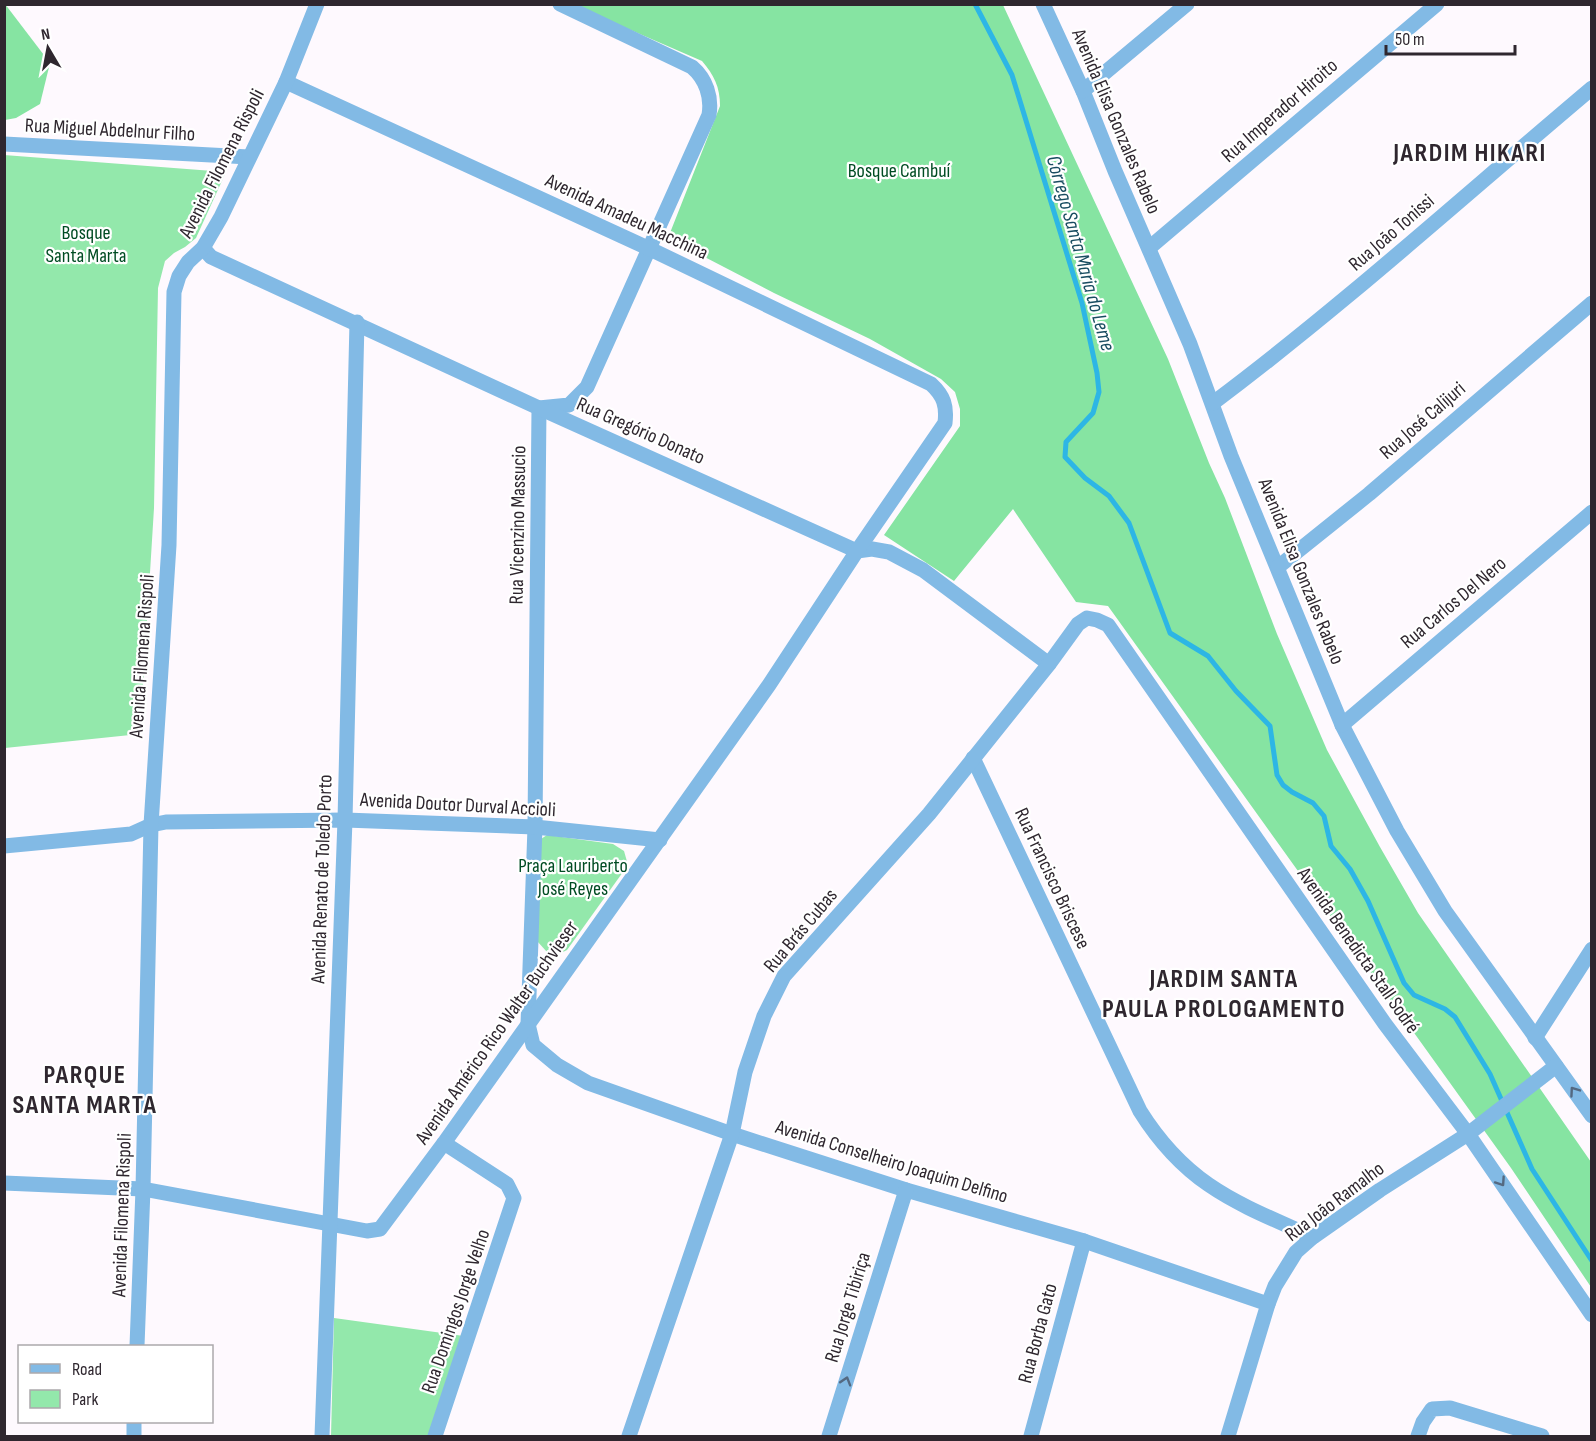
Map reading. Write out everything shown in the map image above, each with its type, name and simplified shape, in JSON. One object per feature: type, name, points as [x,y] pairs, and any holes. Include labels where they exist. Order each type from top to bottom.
[{"type":"street","name":"Avenida Filomena Rispoli","points":[[137,1345],[151,825],[169,545],[174,292],[179,276],[188,262],[203,248],[221,217],[286,82],[317,4]]},
{"type":"street","points":[[539,408],[569,405],[587,387],[650,249],[711,106],[703,79],[692,67],[560,4]]},
{"type":"street","name":"Avenida Elisa Gonzales Rabelo","points":[[1043,4],[1083,91],[1114,171],[1149,248],[1213,403],[1231,456],[1342,724],[1397,831],[1445,911],[1592,1116]]},
{"type":"street","points":[[1083,91],[1187,4]]},
{"type":"street","name":"Rua Imperador Hiroito","points":[[1149,248],[1437,4]]},
{"type":"street","name":"Avenida Amadeu Macchina","points":[[286,82],[650,249],[932,384],[944,399]]},
{"type":"street","name":"Rua João Tonissi","points":[[1213,403],[1272,359],[1404,250],[1592,88]]},
{"type":"street","name":"Rua Miguel Abdelnur Filho","points":[[4,144],[249,157]]},
{"type":"street","name":"Rua Gregório Donato","points":[[203,248],[211,256],[539,408],[857,551],[872,549],[889,552],[923,570],[1049,664]]},
{"type":"street","name":"Rua José Calijuri","points":[[1278,567],[1369,494],[1592,303]]},
{"type":"street","name":"Avenida Renato de Toledo Porto","points":[[322,1437],[345,820],[357,322]]},
{"type":"street","name":"Avenida Américo Rico Walter Buchvieser","points":[[329,1223],[368,1231],[380,1229],[444,1143],[769,685],[857,551],[940,432],[945,423],[947,411],[944,399]]},
{"type":"street","name":"Rua Vicenzino Massucio","points":[[528,1024],[535,827],[539,408]]},
{"type":"street","name":"Rua Carlos Del Nero","points":[[1342,724],[1592,512]]},
{"type":"street","name":"Rua Brás Cubas","points":[[629,1437],[732,1134],[745,1072],[764,1016],[784,976],[928,814],[1049,664],[1078,624],[1087,618]]},
{"type":"street","name":"Avenida Benedicta Stall Sodré","points":[[1087,618],[1108,625],[1385,1024],[1468,1134],[1592,1315]]},
{"type":"street","name":"Rua Francisco Briscese","points":[[973,758],[1120,1070],[1149,1125],[1188,1170],[1218,1192],[1314,1237]]},
{"type":"street","name":"Avenida Doutor Durval Accioli","points":[[4,846],[131,834],[151,825],[166,822],[345,820],[535,827],[660,840]]},
{"type":"street","points":[[1534,1038],[1592,949]]},
{"type":"street","name":"Avenida Conselheiro Joaquim Delfino","points":[[528,1024],[533,1046],[557,1065],[588,1083],[732,1134],[906,1190],[1084,1241],[1268,1304]]},
{"type":"street","name":"Rua João Ramalho","points":[[1228,1437],[1268,1304],[1275,1286],[1296,1252],[1380,1190],[1468,1134],[1556,1066]]},
{"type":"street","name":"Rua Domingos Jorge Velho","points":[[435,1437],[514,1198],[507,1185],[444,1143]]},
{"type":"street","points":[[4,1183],[143,1189],[329,1223]]},
{"type":"street","name":"Rua Jorge Tibiriça","points":[[829,1437],[906,1190]]},
{"type":"street","name":"Rua Borba Gato","points":[[1031,1437],[1084,1241]]},
{"type":"street","points":[[1418,1437],[1423,1422],[1432,1409],[1450,1408],[1542,1437]]},
{"type":"green space","points":[[5,4],[50,63],[40,104],[16,118],[5,120]]},
{"type":"green space","name":"Bosque Cambuí","points":[[573,5],[1003,5],[1168,359],[1277,634],[1327,750],[1418,913],[1591,1162],[1591,1287],[1511,1168],[1108,606],[1076,602],[1013,509],[954,581],[884,535],[960,426],[960,409],[955,392],[941,379],[870,339],[668,238],[720,106],[716,82],[702,61]]},
{"type":"green space","name":"Bosque Santa Marta","points":[[4,155],[226,172],[196,238],[165,261],[158,288],[154,508],[140,734],[5,748]]},
{"type":"green space","name":"Praça Lauriberto José Reyes","points":[[547,835],[613,844],[624,851],[628,865],[567,950],[557,955],[547,952],[537,941],[541,839]]},
{"type":"green space","points":[[334,1318],[464,1336],[428,1436],[331,1436]]},
{"type":"waterway","name":"Córrego Santa Maria do Leme","points":[[975,4],[1012,75],[1082,303],[1097,373],[1099,392],[1093,413],[1066,442],[1065,457],[1085,478],[1109,496],[1129,523],[1170,633],[1208,656],[1236,691],[1270,726],[1277,775],[1283,785],[1313,803],[1324,816],[1331,846],[1350,869],[1368,901],[1404,983],[1414,995],[1445,1009],[1455,1017],[1490,1074],[1532,1169],[1592,1261]]},
{"type":"district","name":"JARDIM HIKARI","points":[[1470,152]]},
{"type":"district","name":"JARDIM SANTA PAULA PROLOGAMENTO","points":[[1224,993]]},
{"type":"district","name":"PARQUE SANTA MARTA","points":[[85,1089]]}]
